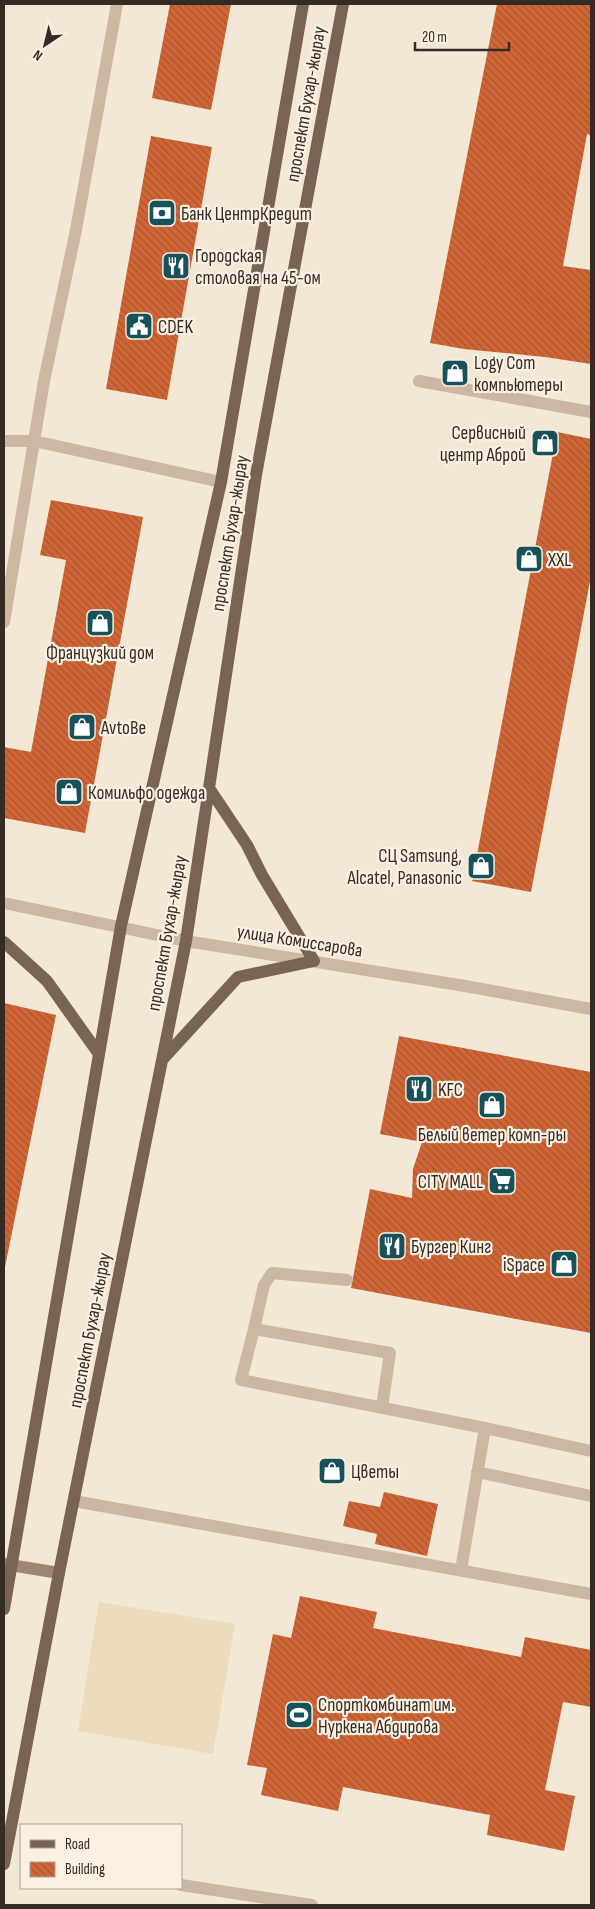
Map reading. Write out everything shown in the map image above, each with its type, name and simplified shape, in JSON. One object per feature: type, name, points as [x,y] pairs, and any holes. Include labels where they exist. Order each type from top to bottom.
[{"type":"main road","name":"проспект Бухар-жырау","points":[[4,1609],[8,1565],[121,926],[221,482],[303,4]]},
{"type":"main road","name":"проспект Бухар-жырау","points":[[4,1864],[74,1501],[186,941],[256,475],[343,4]]},
{"type":"main road","points":[[162,1060],[238,977],[314,961],[262,874],[247,845],[209,788]]},
{"type":"main road","points":[[4,942],[47,981],[99,1054]]},
{"type":"main road","points":[[8,1565],[60,1573]]},
{"type":"street","points":[[4,622],[44,381],[76,230],[117,4]]},
{"type":"street","points":[[419,381],[591,412]]},
{"type":"street","points":[[4,441],[34,441],[221,482]]},
{"type":"street","name":"улица Комиссарова","points":[[4,903],[186,941],[465,986],[591,1009]]},
{"type":"street","points":[[347,1280],[272,1273],[264,1285],[241,1380],[382,1407],[591,1451]]},
{"type":"street","points":[[254,1328],[390,1352],[382,1407]]},
{"type":"street","points":[[461,1570],[485,1428]]},
{"type":"street","points":[[477,1472],[591,1496]]},
{"type":"street","points":[[74,1501],[591,1594]]},
{"type":"street","points":[[182,1886],[312,1905]]},
{"type":"shaded area","points":[[99,1602],[235,1624],[213,1754],[78,1731]]},
{"type":"building","points":[[170,4],[231,4],[211,110],[152,98]]},
{"type":"building","points":[[497,4],[591,4],[591,135],[587,134],[563,266],[591,270],[591,364],[545,357],[464,349],[430,343]]},
{"type":"building","points":[[151,136],[212,147],[167,400],[106,389]]},
{"type":"building","points":[[557,432],[591,439],[591,576],[531,892],[472,881]]},
{"type":"building","points":[[51,500],[143,517],[85,833],[4,818],[4,747],[31,752],[66,560],[40,555]]},
{"type":"building","points":[[4,1003],[56,1015],[5,1267],[4,1267]]},
{"type":"building","name":"CITY MALL","points":[[399,1036],[591,1072],[591,1333],[351,1288],[370,1189],[412,1198],[413,1169],[422,1142],[380,1134]]},
{"type":"building","points":[[384,1492],[438,1504],[427,1556],[375,1544],[377,1534],[343,1526],[349,1501],[380,1507]]},
{"type":"building","points":[[300,1596],[377,1612],[373,1628],[521,1657],[525,1637],[591,1650],[591,1707],[563,1702],[545,1790],[575,1796],[564,1851],[487,1835],[490,1815],[343,1787],[338,1811],[261,1795],[267,1768],[247,1765],[273,1634],[291,1638]]},
{"type":"place","name":"Банк ЦентрКредит","points":[[162,213]]},
{"type":"place","name":"Городская столовая на 45-ом","points":[[176,266]]},
{"type":"place","name":"CDEK","points":[[139,326]]},
{"type":"place","name":"Logy Com компьютеры","points":[[455,373]]},
{"type":"place","name":"Сервисный центр Аброй","points":[[545,443]]},
{"type":"place","name":"XXL","points":[[529,559]]},
{"type":"place","name":"Французкий дом","points":[[100,623]]},
{"type":"place","name":"AvtoBe","points":[[82,727]]},
{"type":"place","name":"Комильфо одежда","points":[[69,792]]},
{"type":"place","name":"СЦ Samsung, Alcatel, Panasonic","points":[[481,866]]},
{"type":"place","name":"KFC","points":[[419,1089]]},
{"type":"place","name":"Белый ветер комп-ры","points":[[492,1105]]},
{"type":"place","name":"CITY MALL","points":[[502,1181]]},
{"type":"place","name":"Бургер Кинг","points":[[392,1246]]},
{"type":"place","name":"iSpace","points":[[564,1264]]},
{"type":"place","name":"Цветы","points":[[332,1471]]},
{"type":"place","name":"Спорткомбинат им. Нуркена Абдирова","points":[[299,1715]]}]
